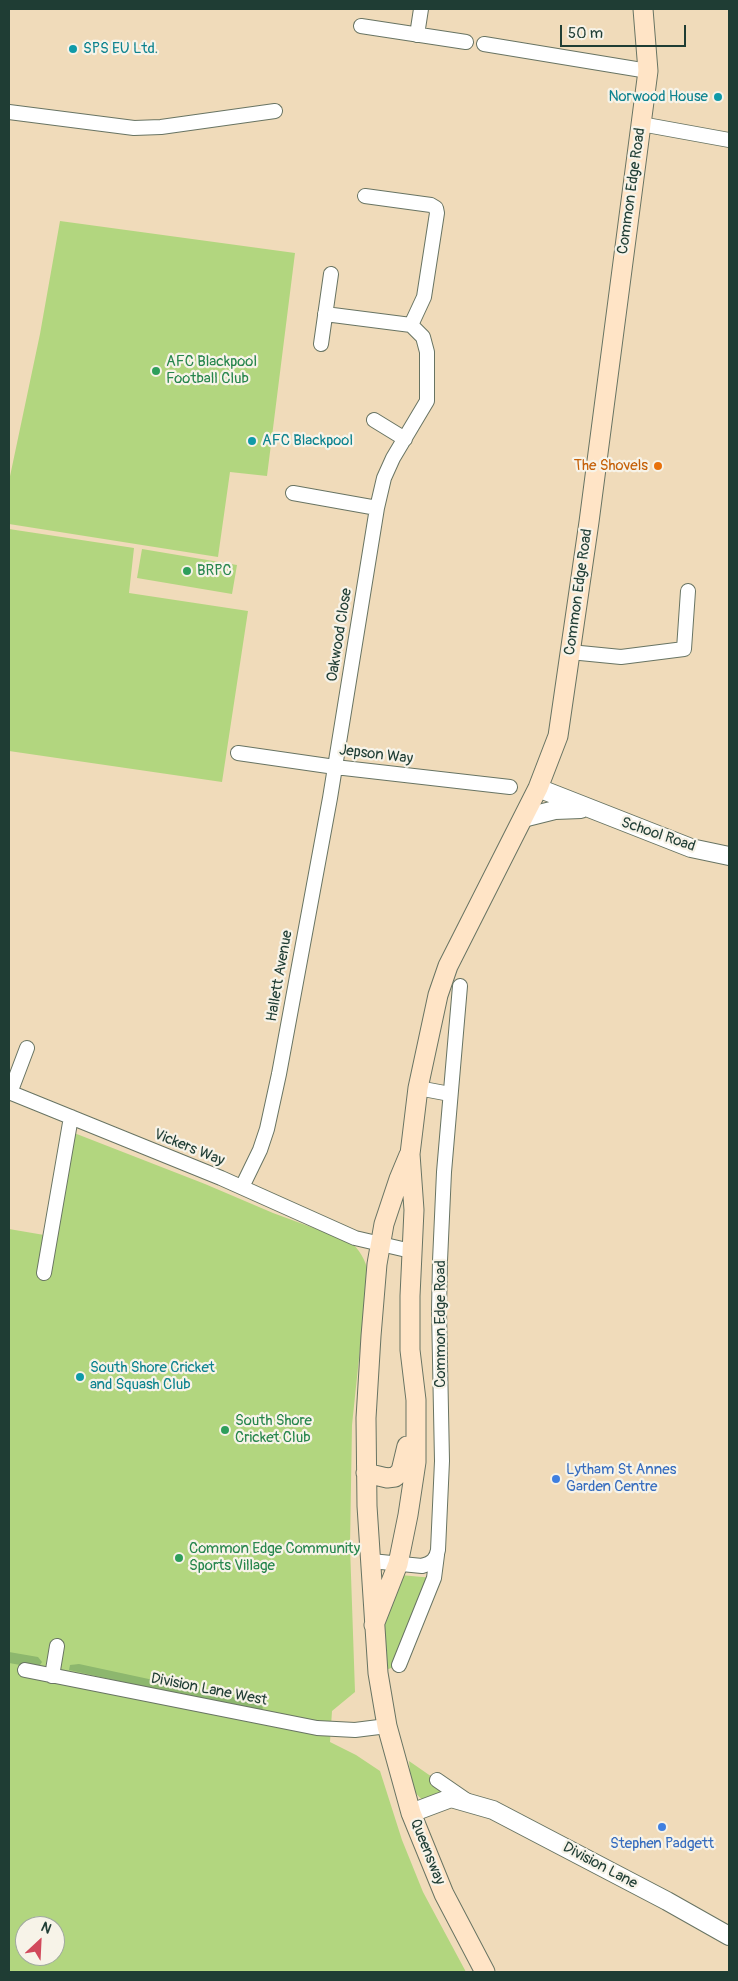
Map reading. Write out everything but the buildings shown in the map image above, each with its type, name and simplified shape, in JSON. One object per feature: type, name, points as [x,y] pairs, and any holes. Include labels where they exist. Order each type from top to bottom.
[{"type":"main road","name":"Common Edge Road","points":[[374,1625],[398,1564],[408,1516],[416,1462],[416,1400],[410,1350],[411,1251],[414,1210],[410,1154],[418,1088],[438,995],[448,966],[538,788],[558,736],[648,71],[644,9]]},
{"type":"main road","name":"Common Edge Road","points":[[387,1726],[378,1673],[374,1625],[366,1473],[366,1418],[380,1244],[398,1178],[410,1154]]},
{"type":"main road","points":[[366,1473],[391,1478],[396,1477],[401,1471],[408,1443],[408,1402],[413,1384]]},
{"type":"main road","name":"Queensway","points":[[387,1726],[412,1813],[444,1894],[485,1972]]},
{"type":"street","points":[[417,35],[421,9]]},
{"type":"street","points":[[361,26],[466,42]]},
{"type":"street","points":[[484,44],[648,71]]},
{"type":"street","points":[[9,112],[134,128],[161,127],[275,111]]},
{"type":"street","points":[[641,124],[729,140]]},
{"type":"street","points":[[325,314],[411,325],[424,297],[437,213],[436,208],[430,205],[365,196]]},
{"type":"street","points":[[321,344],[331,274]]},
{"type":"street","name":"Oakwood Close","points":[[335,767],[376,508],[384,478],[393,458],[427,400],[427,352],[423,337],[411,325]]},
{"type":"street","points":[[374,420],[405,439]]},
{"type":"street","points":[[293,494],[376,508]]},
{"type":"street","points":[[570,652],[621,656],[684,649],[688,591]]},
{"type":"street","name":"Jepson Way","points":[[238,753],[335,767],[510,787]]},
{"type":"street","name":"Hallett Avenue","points":[[242,1187],[260,1150],[273,1101],[335,767]]},
{"type":"street","name":"School Road","points":[[538,788],[691,848],[729,856]]},
{"type":"street","name":"School Road","points":[[523,818],[561,809],[589,809]]},
{"type":"street","name":"Common Edge Road","points":[[399,1666],[434,1578],[437,1555],[442,1462],[440,1261],[444,1172],[460,986]]},
{"type":"street","points":[[9,1093],[27,1048]]},
{"type":"street","points":[[418,1088],[450,1094]]},
{"type":"street","name":"Vickers Way","points":[[9,1093],[242,1187],[355,1238],[411,1251]]},
{"type":"street","points":[[44,1273],[71,1117]]},
{"type":"street","points":[[355,1238],[372,1232],[384,1224]]},
{"type":"street","name":"Vickers Way","points":[[355,1238],[369,1250],[378,1264]]},
{"type":"street","points":[[371,1561],[422,1566],[430,1564],[437,1555]]},
{"type":"street","points":[[52,1676],[56,1646]]},
{"type":"street","name":"Division Lane West","points":[[25,1670],[317,1728],[355,1730],[387,1726]]},
{"type":"street","name":"Division Lane","points":[[437,1780],[468,1802]]},
{"type":"street","name":"Division Lane","points":[[412,1813],[445,1799],[457,1799],[493,1810],[667,1901],[729,1936]]},
{"type":"green space","name":"AFC Blackpool Football Club","points":[[60,221],[295,253],[267,476],[230,472],[218,557],[9,524],[9,481],[40,334]]},
{"type":"green space","points":[[9,529],[134,548],[129,593],[248,611],[222,782],[9,751]]},
{"type":"green space","name":"BRPC","points":[[142,549],[237,565],[232,594],[137,578]]},
{"type":"green space","name":"Common Edge Community Sports Village","points":[[69,1131],[205,1184],[273,1213],[349,1241],[362,1255],[368,1272],[352,1425],[350,1546],[355,1692],[332,1711],[330,1742],[356,1755],[380,1771],[402,1840],[423,1892],[466,1972],[9,1972],[9,1229],[50,1236]]},
{"type":"green space","points":[[400,1575],[434,1578],[399,1665],[378,1673],[382,1626]]},
{"type":"green space","points":[[9,1652],[38,1657],[42,1662],[38,1668],[9,1663]]},
{"type":"green space","points":[[79,1664],[251,1701],[261,1704],[263,1708],[260,1712],[69,1670],[70,1665]]},
{"type":"green space","points":[[409,1761],[448,1788],[442,1795],[423,1800],[418,1796],[413,1787]]},
{"type":"place","name":"SPS EU Ltd.","points":[[73,49]]},
{"type":"place","name":"Norwood House","points":[[718,97]]},
{"type":"place","name":"AFC Blackpool Football Club","points":[[156,371]]},
{"type":"place","name":"AFC Blackpool","points":[[252,441]]},
{"type":"place","name":"The Shovels","points":[[658,466]]},
{"type":"place","name":"BRPC","points":[[187,571]]},
{"type":"place","name":"South Shore Cricket and Squash Club","points":[[80,1377]]},
{"type":"place","name":"South Shore Cricket Club","points":[[225,1430]]},
{"type":"place","name":"Lytham St Annes Garden Centre","points":[[556,1479]]},
{"type":"place","name":"Common Edge Community Sports Village","points":[[179,1558]]},
{"type":"place","name":"Stephen Padgett","points":[[662,1827]]}]
